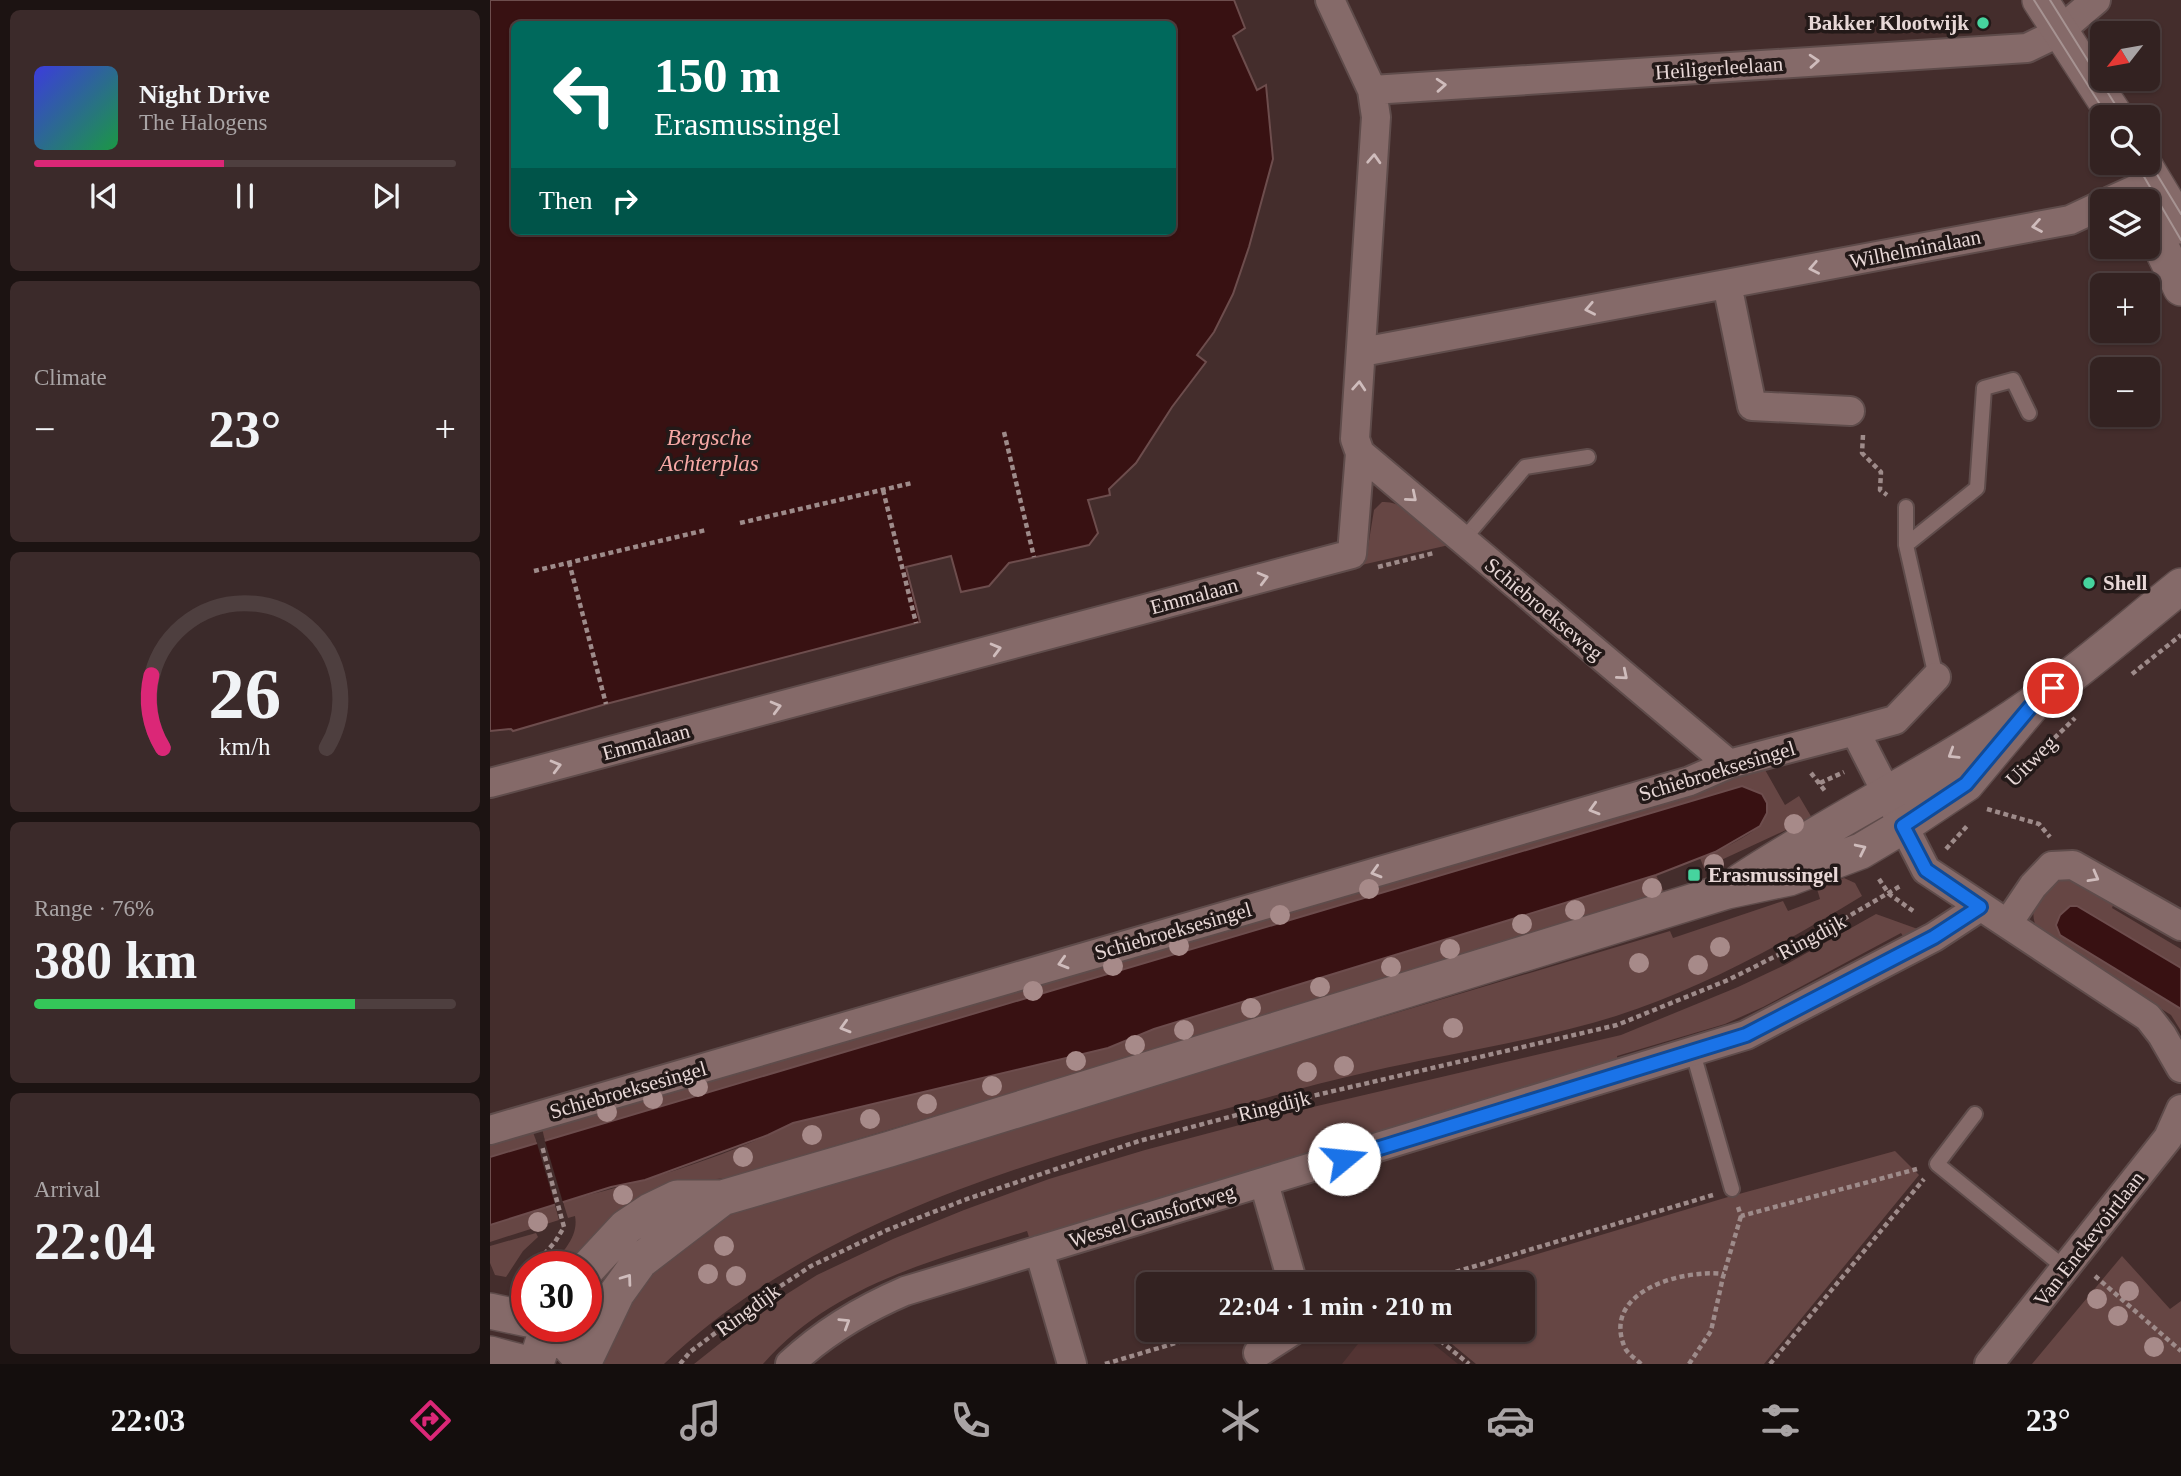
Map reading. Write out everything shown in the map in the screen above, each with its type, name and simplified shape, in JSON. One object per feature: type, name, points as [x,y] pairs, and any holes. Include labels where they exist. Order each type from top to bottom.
[{"type":"street","name":"Emmalaan","points":[[490,783],[1352,554],[1360,453],[1355,439],[1376,117],[1372,90],[1331,0]]},
{"type":"street","points":[[2040,0],[2108,105]]},
{"type":"street","name":"Heiligerleelaan","points":[[1372,90],[2027,48],[2060,30],[2096,0]]},
{"type":"street","points":[[2060,30],[2090,106]]},
{"type":"street","points":[[2135,188],[2181,226]]},
{"type":"street","points":[[2135,188],[2176,263]]},
{"type":"street","name":"Wilhelminalaan","points":[[1362,352],[2070,220],[2090,211]]},
{"type":"street","points":[[1727,284],[1752,406],[1850,411]]},
{"type":"street","name":"Schiebroekseweg","points":[[1360,453],[1729,764]]},
{"type":"street","name":"Uitweg","points":[[1887,793],[2032,705],[2181,586]]},
{"type":"street","points":[[1937,677],[1895,720],[1855,731],[1926,870],[2148,1017],[2181,1068]]},
{"type":"street","name":"Uitweg","points":[[1903,826],[1966,784],[2032,705]]},
{"type":"street","name":"Schiebroeksesingel","points":[[490,1130],[1690,781],[1729,764],[1855,731]]},
{"type":"street","points":[[1727,891],[1792,848],[1887,793]]},
{"type":"street","points":[[602,1253],[626,1227],[677,1198],[722,1198],[890,1149],[1727,891],[1789,878],[1861,850],[1903,826]]},
{"type":"street","points":[[2008,923],[2032,886],[2052,866],[2073,865],[2181,926]]},
{"type":"street","name":"Wessel Gansfortweg","points":[[790,1364],[809,1346],[877,1304],[905,1292],[1746,1035],[1934,937],[1980,907]]},
{"type":"street","name":"Van Enckevoirtlaan","points":[[1990,1364],[2168,1138],[2181,1109]]},
{"type":"street","name":"Wessel Gansfortweg","points":[[1264,1183],[1290,1272]]},
{"type":"street","points":[[560,1342],[573,1363],[640,1261],[722,1198]]},
{"type":"street","name":"Wessel Gansfortweg","points":[[1040,1250],[1072,1364]]},
{"type":"street","points":[[490,1311],[511,1316]]},
{"type":"street","points":[[536,1364],[544,1342]]},
{"type":"street","points":[[1258,1353],[1275,1342]]},
{"type":"street","points":[[490,1354],[528,1364]]},
{"type":"lane","points":[[1906,545],[1977,488],[1984,388],[2013,380],[2029,413]]},
{"type":"lane","points":[[1466,543],[1525,467],[1588,457]]},
{"type":"lane","points":[[1906,507],[1906,545],[1937,677]]},
{"type":"lane","points":[[1693,1053],[1732,1189]]},
{"type":"lane","points":[[1975,1114],[1937,1164],[2070,1264]]},
{"type":"path","points":[[1850,411],[1863,411],[1862,453],[1881,472],[1880,490],[1906,507]]},
{"type":"path","points":[[1004,432],[1034,557]]},
{"type":"path","points":[[740,523],[912,483]]},
{"type":"path","points":[[883,490],[916,624]]},
{"type":"path","points":[[534,571],[706,530]]},
{"type":"path","points":[[1367,570],[1466,543]]},
{"type":"path","points":[[569,562],[606,704]]},
{"type":"path","points":[[2126,678],[2181,635]]},
{"type":"path","name":"Uitweg","points":[[2032,760],[2082,712]]},
{"type":"path","name":"Uitweg","points":[[1984,808],[1994,799]]},
{"type":"path","points":[[1926,870],[1976,817]]},
{"type":"path","name":"Ringdijk","points":[[680,1364],[690,1352],[758,1301],[811,1266],[887,1230],[967,1199],[1152,1137],[1282,1103],[1617,1025],[1728,980],[1808,940],[1926,870]]},
{"type":"path","points":[[539,1135],[564,1227],[547,1251]]},
{"type":"path","points":[[1741,1216],[1937,1164]]},
{"type":"path","points":[[1770,1364],[1937,1164]]},
{"type":"path","points":[[1455,1272],[1732,1189],[1741,1216],[1711,1331],[1691,1364]]},
{"type":"path","points":[[2070,1264],[2181,1351]]},
{"type":"path","points":[[1641,1364],[1626,1349],[1620,1321],[1629,1302],[1647,1289],[1675,1278],[1704,1271],[1724,1274]]},
{"type":"path","points":[[1105,1364],[1216,1331],[1258,1353]]},
{"type":"path","points":[[1442,1342],[1469,1364]]},
{"type":"shaded area","points":[[1382,502],[1409,511],[1449,545],[1357,566],[1367,553],[1374,510]]},
{"type":"shaded area","points":[[1764,768],[1785,805],[1799,796],[1812,818],[1704,868],[1700,858],[1741,839],[1760,825],[1766,815],[1767,803],[1742,787],[545,1141],[541,1124]]},
{"type":"shaded area","points":[[1656,875],[1665,894],[1637,905],[728,1178],[694,1181],[594,1251],[563,1251],[572,1238],[576,1224],[575,1216],[568,1218],[563,1202],[702,1161],[793,1123],[1108,1048],[1154,1029]]},
{"type":"shaded area","points":[[2058,877],[2076,878],[2115,900],[2112,908],[2181,949],[2181,968],[2077,906],[2060,935],[2181,1009],[2181,1031],[2171,1015],[2039,932],[2033,915],[2034,908],[2041,895]]},
{"type":"shaded area","points":[[1844,878],[1855,883],[1862,896],[1743,963],[1648,1005],[1555,1033],[1368,1072],[1289,1092],[1139,1132],[993,1177],[920,1205],[850,1237],[783,1274],[721,1316],[664,1364],[599,1364],[624,1302],[671,1244],[737,1210],[1670,931],[1673,938],[1783,901],[1788,911],[1820,899],[1817,889]]},
{"type":"shaded area","points":[[1876,914],[1926,932],[1907,942],[1901,933],[1763,1007],[1725,1024],[1617,1056],[1619,1067],[1031,1243],[1027,1231],[955,1253],[884,1280],[851,1296],[790,1337],[763,1364],[694,1364],[766,1307],[817,1275],[893,1239],[964,1210],[1049,1179],[1145,1150],[1266,1118],[1621,1035],[1787,964]]},
{"type":"shaded area","points":[[531,1127],[537,1143],[490,1157],[490,1139]]},
{"type":"shaded area","points":[[1895,1151],[1919,1175],[1764,1364],[1476,1364],[1449,1342],[1535,1342],[1535,1272],[1477,1272],[1728,1197]]},
{"type":"shaded area","points":[[555,1205],[559,1220],[490,1242],[490,1225]]},
{"type":"shaded area","points":[[536,1233],[538,1237],[523,1251],[511,1251],[511,1269],[506,1277],[495,1275],[490,1263],[490,1246]]},
{"type":"shaded area","points":[[2122,1256],[2170,1309],[2181,1301],[2181,1364],[2032,1364]]},
{"type":"shaded area","points":[[1359,1342],[1431,1342],[1458,1364],[1342,1364]]},
{"type":"water","name":"Bergsche Achterplas","points":[[490,0],[1234,0],[1245,28],[1233,36],[1257,90],[1266,85],[1273,159],[1233,294],[1214,332],[1197,355],[1206,362],[1172,407],[1136,463],[1109,489],[1110,495],[1088,500],[1098,533],[1089,545],[1009,563],[989,586],[961,592],[951,556],[906,567],[920,622],[513,731],[490,731]]},
{"type":"water","points":[[1742,786],[1762,794],[1767,803],[1767,813],[1760,826],[1715,852],[1656,875],[1154,1029],[1108,1048],[793,1123],[768,1135],[645,1180],[611,1187],[490,1225],[490,1157]]},
{"type":"water","points":[[2070,906],[2077,906],[2181,968],[2181,1009],[2060,935],[2056,925],[2060,915]]},
{"type":"pier","points":[[544,1138],[564,1206],[556,1208],[536,1140]]},
{"type":"tram line","points":[[2034,0],[2100,105]]},
{"type":"tram line","points":[[2050,0],[2116,105]]},
{"type":"tram line","points":[[2143,175],[2181,240]]},
{"type":"tram line","points":[[2157,175],[2181,214]]},
{"type":"place","name":"Bakker Klootwijk","points":[[1983,23]]},
{"type":"place","name":"Shell","points":[[2089,583]]},
{"type":"place","name":"Erasmussingel","points":[[1694,875]]},
{"type":"route","points":[[1344,1159],[1746,1035],[1934,937],[1980,907],[1926,870],[1903,826],[1966,784],[2032,705],[2053,688]]}]
